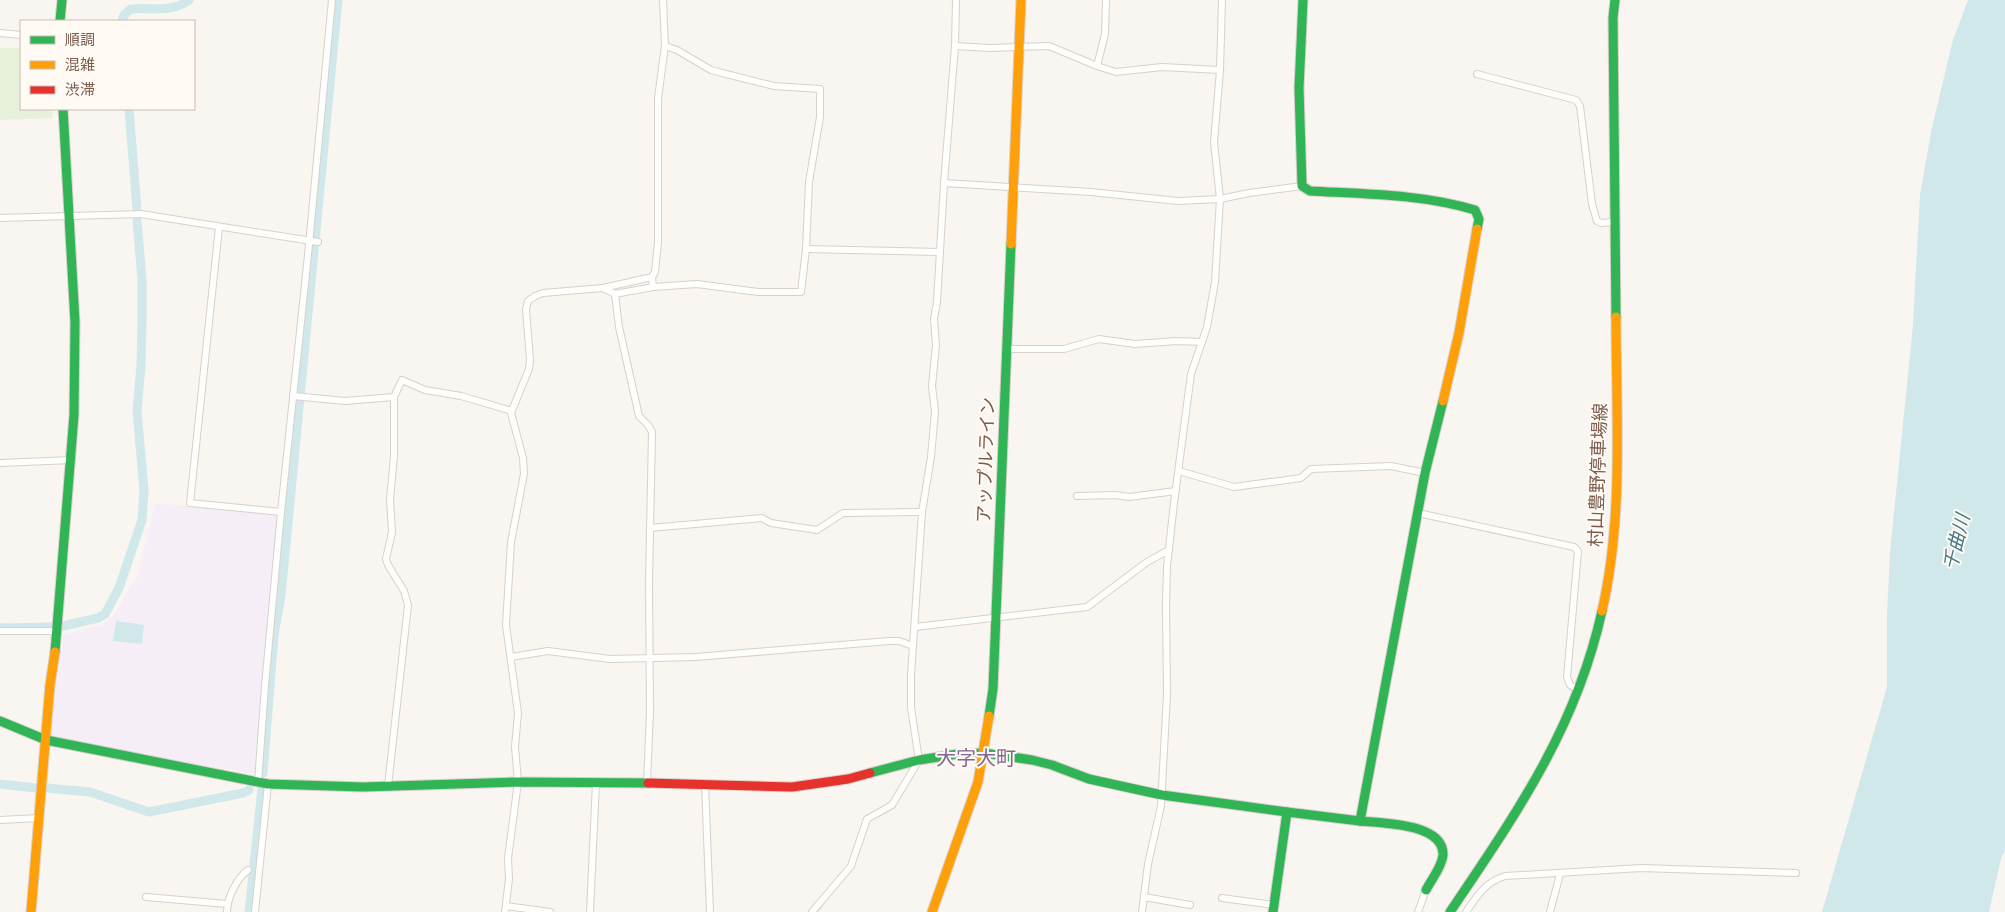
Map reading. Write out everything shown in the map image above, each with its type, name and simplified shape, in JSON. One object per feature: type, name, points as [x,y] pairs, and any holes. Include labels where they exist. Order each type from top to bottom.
[{"type":"main road","points":[[60,20],[62,0]]},
{"type":"main road","name":"アップルライン","points":[[932,912],[978,782],[984,753],[992,689],[1021,0]]},
{"type":"main road","points":[[1303,0],[1299,88],[1302,186],[1310,191],[1395,196],[1458,204],[1475,210],[1479,220],[1459,333],[1425,473],[1360,821]]},
{"type":"main road","name":"村山豊野停車場線","points":[[1450,912],[1535,780],[1564,725],[1596,635],[1608,582],[1616,514],[1617,448],[1617,284],[1614,222],[1613,18],[1615,0]]},
{"type":"main road","points":[[31,912],[50,685],[58,631],[72,460],[76,360],[63,110]]},
{"type":"main road","points":[[0,721],[46,740],[268,784],[388,786],[518,782],[792,787],[848,779],[919,760],[958,754],[984,753],[1032,760],[1098,781],[1162,795],[1395,824],[1420,829],[1432,833],[1441,845],[1443,854],[1426,890]]},
{"type":"main road","points":[[1274,908],[1287,812]]},
{"type":"street","points":[[258,782],[281,512],[298,397],[313,241],[332,0]]},
{"type":"street","points":[[653,287],[652,278],[658,242],[658,98],[665,46],[663,0]]},
{"type":"street","points":[[812,912],[851,866],[867,819],[892,804],[919,760],[911,708],[914,646],[922,512],[931,457],[935,411],[932,386],[936,345],[934,319],[937,302],[944,183],[956,46],[956,0]]},
{"type":"street","points":[[1097,66],[1105,34],[1106,0]]},
{"type":"street","points":[[1142,912],[1148,864],[1162,795],[1167,694],[1166,606],[1169,550],[1191,374],[1207,327],[1215,282],[1220,200],[1214,142],[1220,70],[1222,0]]},
{"type":"street","points":[[0,34],[20,35]]},
{"type":"street","points":[[603,288],[615,294],[653,287],[697,284],[758,292],[801,292],[806,250],[808,182],[820,117],[820,88],[774,86],[711,70],[678,50],[665,46]]},
{"type":"street","points":[[956,46],[1020,48],[1049,46],[1116,72],[1162,66],[1220,70]]},
{"type":"street","points":[[1477,74],[1576,100],[1580,106],[1592,204],[1596,221],[1601,223],[1614,222]]},
{"type":"street","points":[[944,183],[1014,186],[1178,201],[1220,200],[1249,193],[1302,186]]},
{"type":"street","points":[[0,218],[141,214],[313,241]]},
{"type":"street","points":[[218,227],[190,503],[281,512]]},
{"type":"street","points":[[806,250],[940,252]]},
{"type":"street","points":[[550,912],[506,909],[509,879],[508,858],[518,782],[515,747],[517,706],[506,625],[507,587],[511,542],[524,474],[523,458],[513,424],[512,410],[530,369],[526,309],[528,301],[543,293],[603,288],[652,278]]},
{"type":"street","points":[[615,294],[619,327],[639,416],[652,432],[650,712],[647,783]]},
{"type":"street","points":[[1007,349],[1064,349],[1099,339],[1134,344],[1177,341],[1202,342]]},
{"type":"street","points":[[388,786],[408,605],[404,591],[386,559],[392,532],[390,500],[394,456],[394,396],[402,380],[425,390],[461,396],[512,410]]},
{"type":"street","points":[[298,397],[345,401],[394,396]]},
{"type":"street","points":[[0,463],[72,460]]},
{"type":"street","points":[[1179,472],[1234,487],[1301,478],[1311,469],[1391,466],[1425,473]]},
{"type":"street","points":[[1077,496],[1116,495],[1129,497],[1176,491]]},
{"type":"street","points":[[650,528],[762,518],[772,522],[817,530],[843,513],[922,512]]},
{"type":"street","points":[[1418,514],[1574,547],[1578,551],[1566,677],[1570,685],[1578,690]]},
{"type":"street","points":[[915,627],[1088,607],[1147,562],[1169,550]]},
{"type":"street","points":[[0,631],[58,631]]},
{"type":"street","points":[[511,657],[548,651],[597,658],[705,656],[889,641],[899,641],[914,646]]},
{"type":"street","points":[[590,912],[596,783]]},
{"type":"street","points":[[255,912],[268,784]]},
{"type":"street","points":[[704,784],[710,912]]},
{"type":"street","points":[[0,820],[39,818]]},
{"type":"street","points":[[1466,912],[1483,888],[1494,880],[1505,876],[1641,868],[1796,873]]},
{"type":"street","points":[[227,912],[227,904],[242,875],[248,870]]},
{"type":"street","points":[[1550,912],[1560,874]]},
{"type":"street","points":[[1418,912],[1426,890]]},
{"type":"street","points":[[146,897],[227,904]]},
{"type":"street","points":[[1144,898],[1190,904]]},
{"type":"street","points":[[1222,898],[1274,908]]},
{"type":"shaded area","points":[[155,503],[278,515],[256,774],[48,739],[64,635],[103,624],[114,615],[138,574]]},
{"type":"green space","points":[[0,48],[20,48],[20,110],[52,110],[53,118],[0,120]]},
{"type":"water","name":"千曲川","points":[[1968,0],[2005,0],[2005,850],[2001,859],[1989,912],[1822,912],[1887,687],[1887,615],[1890,552],[1913,325],[1920,195],[1932,127],[1953,40]]},
{"type":"water","points":[[116,621],[144,625],[142,644],[113,641]]},
{"type":"waterway","points":[[122,20],[124,15],[131,9],[176,7],[189,0]]},
{"type":"waterway","points":[[263,773],[274,635],[281,596],[338,0]]},
{"type":"waterway","points":[[129,110],[137,209]]},
{"type":"waterway","points":[[63,626],[98,618],[105,614],[119,588],[142,520],[144,490],[137,411],[141,366],[142,279],[137,221]]},
{"type":"waterway","points":[[0,628],[52,627]]},
{"type":"waterway","points":[[0,784],[36,788]]},
{"type":"waterway","points":[[47,788],[90,792],[149,812],[243,793],[249,790]]},
{"type":"waterway","points":[[249,912],[262,789]]},
{"type":"waterway","points":[[884,813],[895,807]]},
{"type":"waterway","points":[[817,912],[822,905]]},
{"type":"traffic: fast","points":[[60,20],[62,0]]},
{"type":"traffic: fast","points":[[1303,0],[1299,88],[1302,186],[1310,191],[1414,198],[1455,205],[1475,210],[1479,219],[1477,229]]},
{"type":"traffic: fast","points":[[1615,0],[1613,18],[1616,317]]},
{"type":"traffic: fast","points":[[55,652],[74,415],[75,322],[63,110]]},
{"type":"traffic: fast","points":[[989,716],[993,689],[1011,244]]},
{"type":"traffic: fast","points":[[1273,912],[1287,812],[1360,821],[1425,473],[1443,401]]},
{"type":"traffic: fast","points":[[1450,912],[1520,805],[1560,732],[1577,694],[1591,654],[1602,611]]},
{"type":"traffic: fast","points":[[0,721],[46,740],[268,784],[363,787],[518,782],[648,783]]},
{"type":"traffic: fast","points":[[870,773],[919,760],[958,754],[984,753],[1032,760],[1052,765],[1089,779],[1162,795],[1287,812]]},
{"type":"traffic: fast","points":[[1360,821],[1396,824],[1434,836],[1441,844],[1443,855],[1438,869],[1426,890]]},
{"type":"traffic: slow","points":[[1011,244],[1021,0]]},
{"type":"traffic: slow","points":[[1443,401],[1459,333],[1477,229]]},
{"type":"traffic: slow","points":[[1602,611],[1609,575],[1616,502],[1616,317]]},
{"type":"traffic: slow","points":[[31,912],[50,685],[55,652]]},
{"type":"traffic: slow","points":[[932,912],[978,782],[989,716]]},
{"type":"traffic: jam","points":[[648,783],[792,787],[848,779],[870,773]]},
{"type":"district","name":"大字大町","points":[[976,758]]}]
